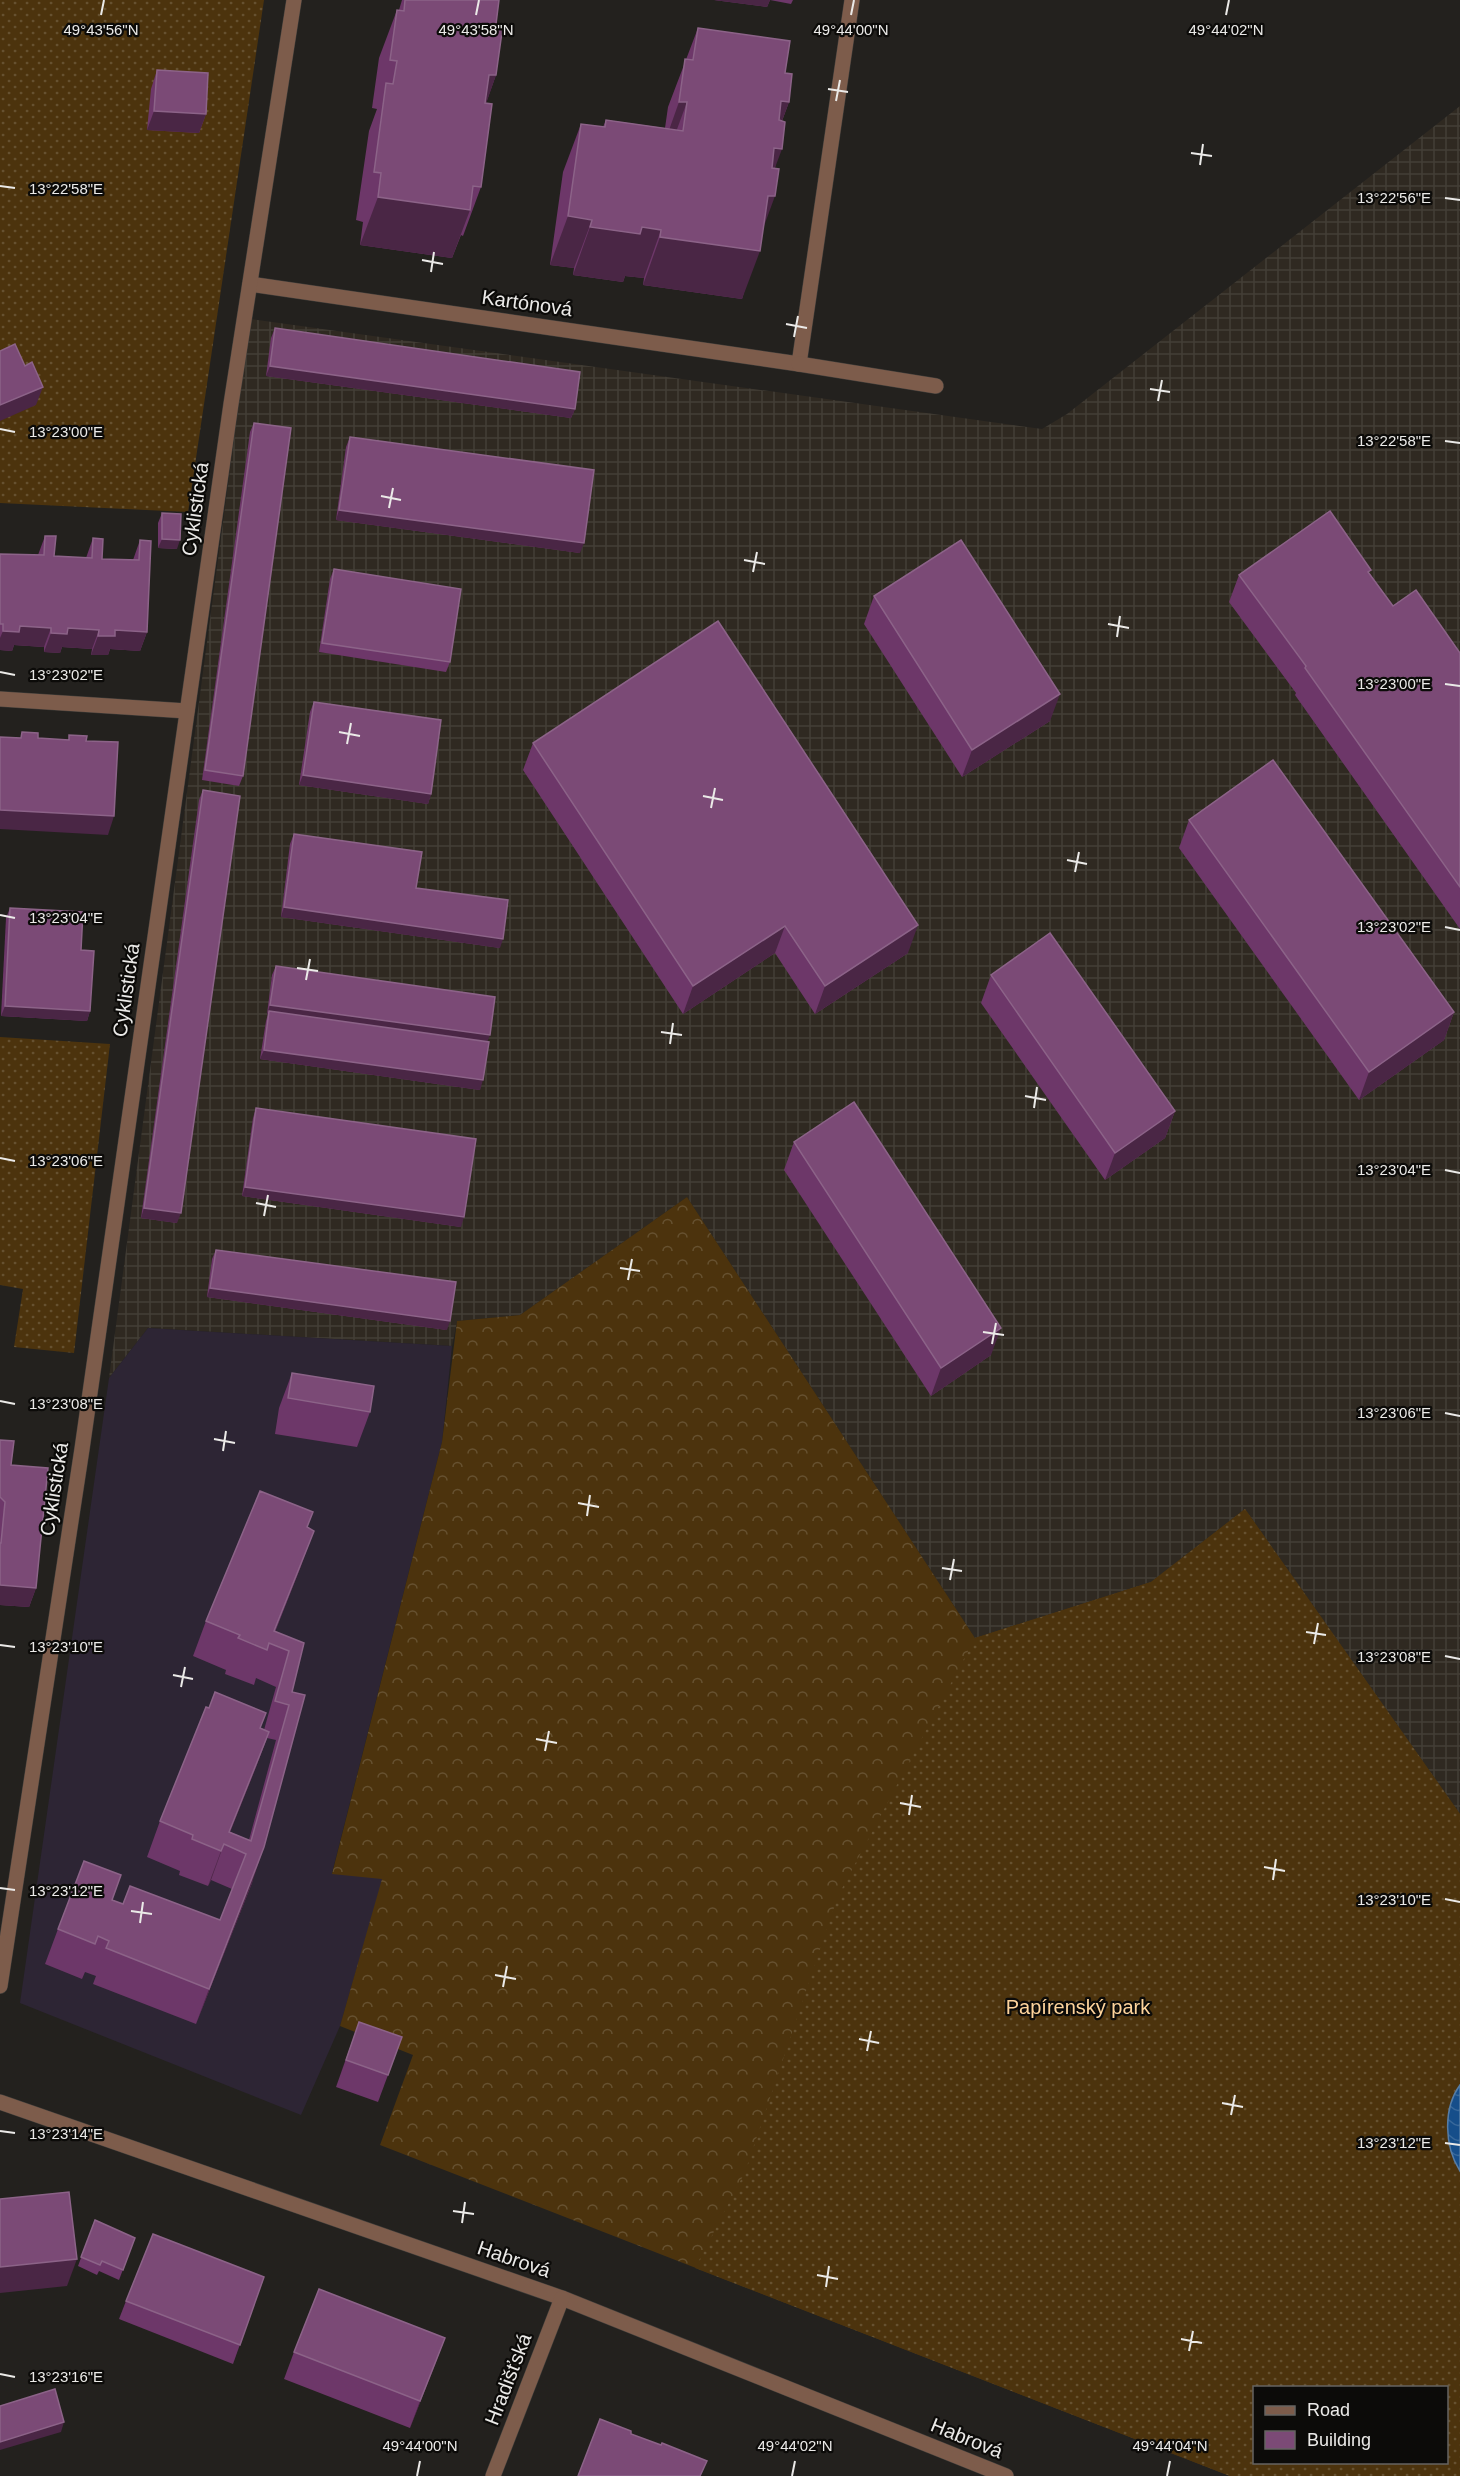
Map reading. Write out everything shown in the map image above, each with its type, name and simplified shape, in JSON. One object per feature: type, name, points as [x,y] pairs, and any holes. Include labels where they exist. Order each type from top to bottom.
[{"type":"street","name":"Cyklistická","points":[[0,1986],[82,1449],[187,711],[294,0]]},
{"type":"street","points":[[799,364],[852,0]]},
{"type":"street","name":"Kartónová","points":[[250,284],[936,386]]},
{"type":"street","points":[[0,699],[187,711]]},
{"type":"street","name":"Habrová","points":[[0,2102],[562,2298],[1006,2476]]},
{"type":"street","name":"Hradišťská","points":[[493,2476],[562,2298]]},
{"type":"shaded area","points":[[1460,106],[1460,1814],[1245,1509],[1151,1582],[975,1638],[687,1197],[520,1315],[457,1321],[452,1346],[148,1328],[109,1378],[250,319],[1042,429],[1067,414]]},
{"type":"shaded area","points":[[148,1328],[452,1346],[442,1442],[332,1873],[383,1878],[340,2026],[301,2115],[20,2003],[109,1378]]},
{"type":"green space","points":[[0,0],[264,0],[188,512],[0,503]]},
{"type":"green space","points":[[0,1037],[110,1044],[74,1353],[14,1347],[23,1289],[0,1285]]},
{"type":"green space","name":"Papírenský park","points":[[687,1197],[975,1638],[1151,1582],[1245,1509],[1460,1814],[1460,2476],[1230,2476],[380,2145],[413,2055],[340,2026],[382,1879],[332,1874],[442,1442],[457,1321],[520,1315]]},
{"type":"green space","points":[[1245,1509],[1460,1814],[1460,2085],[1452,2095],[1455,2163],[1460,2171],[1460,2476],[1230,2476],[695,2268],[745,2172],[838,1896],[975,1638],[1151,1582]]},
{"type":"water","points":[[1460,2085],[1460,2171],[1448,2139],[1448,2116],[1454,2094]]},
{"type":"building","points":[[405,0],[499,0],[496,24],[503,25],[496,75],[489,75],[485,103],[492,104],[481,187],[473,186],[470,210],[378,197],[381,173],[374,172],[386,83],[393,84],[397,61],[390,60],[397,10],[404,11]]},
{"type":"building","points":[[698,28],[790,41],[785,73],[792,74],[789,102],[781,101],[779,120],[785,122],[782,149],[774,148],[772,168],[779,169],[775,196],[768,196],[760,251],[660,237],[661,230],[642,227],[640,234],[590,227],[592,220],[568,216],[581,124],[605,127],[606,120],[683,131],[687,102],[679,102],[685,59],[693,60]]},
{"type":"building","points":[[157,70],[208,73],[206,114],[154,111]]},
{"type":"building","points":[[275,328],[580,372],[575,409],[270,366]]},
{"type":"building","points":[[15,344],[25,366],[32,362],[43,387],[0,405],[0,351]]},
{"type":"building","points":[[254,423],[291,428],[243,776],[205,770]]},
{"type":"building","points":[[350,437],[594,470],[584,543],[339,510]]},
{"type":"building","points":[[1330,511],[1371,570],[1368,572],[1393,606],[1416,590],[1460,653],[1460,887],[1305,668],[1306,666],[1239,575]]},
{"type":"building","points":[[162,513],[181,514],[180,540],[162,539]]},
{"type":"building","points":[[45,536],[56,536],[54,556],[92,558],[93,538],[103,539],[102,559],[139,560],[140,540],[151,541],[147,632],[115,630],[115,636],[98,636],[99,630],[68,628],[67,634],[51,633],[51,628],[20,626],[19,632],[3,631],[3,624],[0,624],[0,554],[44,555]]},
{"type":"building","points":[[961,540],[1060,694],[972,750],[874,596]]},
{"type":"building","points":[[334,569],[461,589],[450,662],[322,643]]},
{"type":"building","points":[[718,621],[918,925],[825,986],[785,926],[693,986],[533,743]]},
{"type":"building","points":[[314,702],[441,720],[431,794],[303,775]]},
{"type":"building","points":[[22,732],[38,733],[38,738],[69,740],[69,735],[87,736],[86,741],[118,742],[114,816],[0,810],[0,737],[21,738]]},
{"type":"building","points":[[1273,760],[1454,1012],[1369,1072],[1189,820]]},
{"type":"building","points":[[203,790],[240,796],[181,1213],[144,1208]]},
{"type":"building","points":[[294,834],[422,852],[416,888],[508,900],[503,939],[284,907]]},
{"type":"building","points":[[10,908],[83,912],[81,950],[94,951],[90,1011],[5,1006]]},
{"type":"building","points":[[1050,933],[1175,1111],[1115,1153],[991,975]]},
{"type":"building","points":[[276,966],[495,997],[490,1035],[270,1005]]},
{"type":"building","points":[[269,1011],[489,1042],[483,1080],[264,1050]]},
{"type":"building","points":[[854,1102],[1001,1328],[941,1368],[794,1142]]},
{"type":"building","points":[[256,1108],[476,1139],[464,1217],[245,1187]]},
{"type":"building","points":[[216,1250],[456,1282],[450,1321],[210,1288]]},
{"type":"building","points":[[292,1373],[374,1386],[370,1412],[288,1398]]},
{"type":"building","points":[[0,1440],[14,1441],[11,1465],[48,1468],[36,1588],[0,1585],[0,1543],[5,1502],[0,1497]]},
{"type":"building","points":[[260,1491],[313,1512],[307,1527],[314,1531],[274,1631],[304,1643],[292,1692],[305,1695],[264,1847],[209,1989],[106,1948],[109,1941],[98,1936],[95,1944],[58,1929],[84,1861],[121,1875],[112,1900],[123,1904],[130,1886],[220,1920],[246,1854],[224,1844],[221,1851],[192,1839],[193,1835],[160,1821],[206,1707],[209,1708],[215,1692],[266,1713],[260,1728],[269,1732],[229,1832],[251,1841],[289,1705],[275,1701],[289,1651],[269,1643],[267,1650],[238,1638],[240,1635],[206,1621]]},
{"type":"building","points":[[359,2022],[402,2037],[388,2075],[346,2060]]},
{"type":"building","points":[[69,2192],[77,2259],[0,2267],[0,2199]]},
{"type":"building","points":[[95,2220],[135,2238],[123,2270],[102,2261],[100,2265],[81,2257]]},
{"type":"building","points":[[153,2234],[264,2277],[240,2345],[126,2301]]},
{"type":"building","points":[[319,2289],[445,2338],[420,2401],[294,2352]]},
{"type":"building","points":[[55,2389],[64,2422],[0,2442],[0,2406]]},
{"type":"building","points":[[600,2419],[631,2431],[631,2434],[661,2445],[662,2443],[707,2461],[700,2476],[578,2476]]}]
